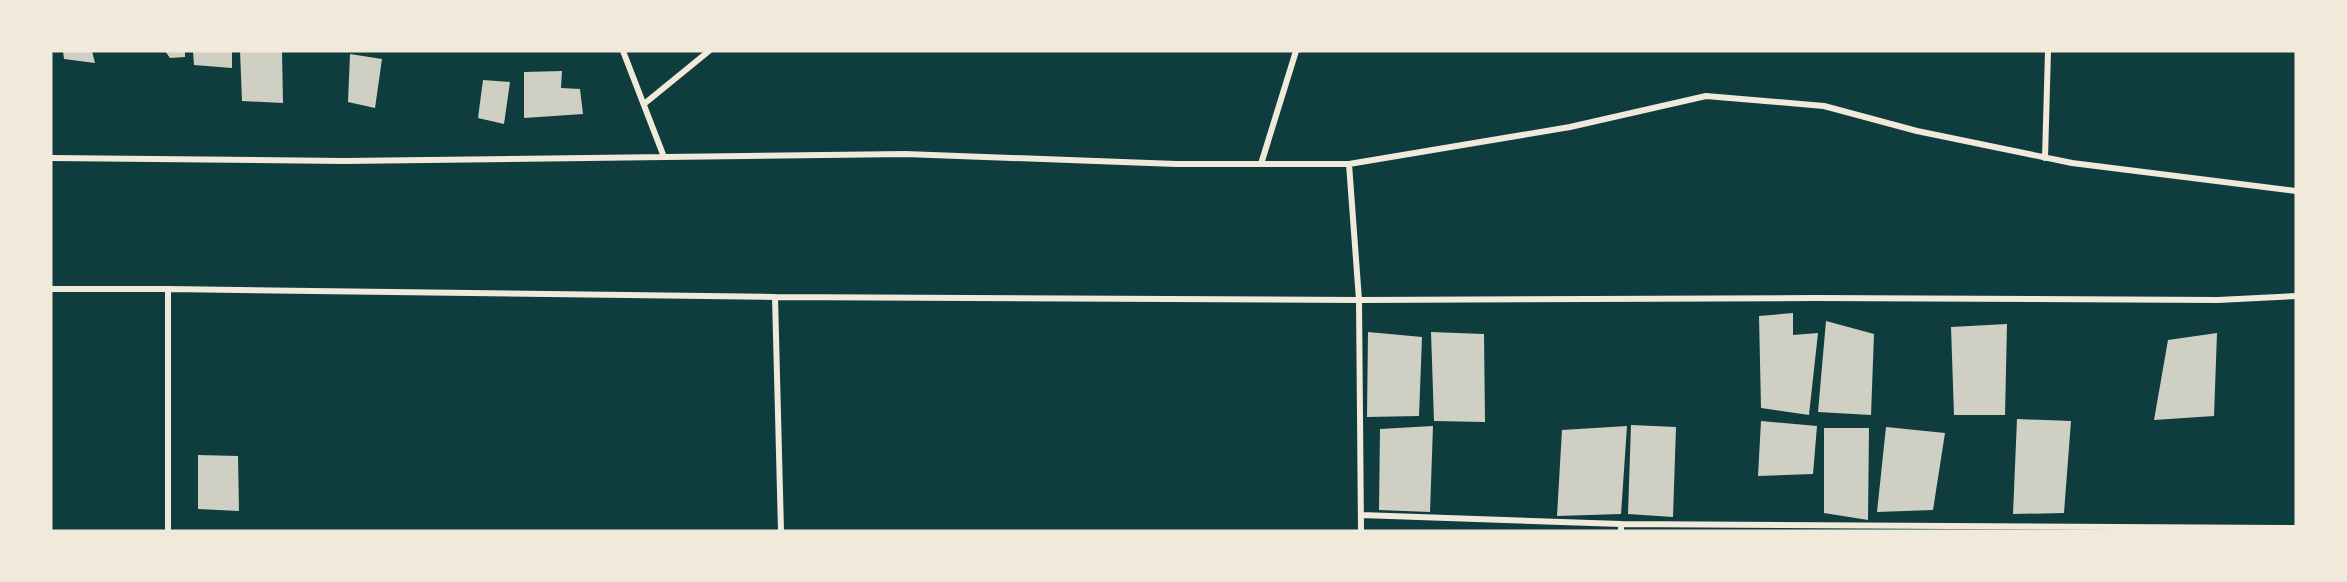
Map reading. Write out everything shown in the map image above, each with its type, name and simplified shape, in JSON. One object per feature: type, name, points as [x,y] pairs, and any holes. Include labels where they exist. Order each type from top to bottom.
[{"type":"street","points":[[623,51],[664,157]]},
{"type":"street","points":[[644,105],[709,51]]},
{"type":"street","points":[[1261,165],[1296,51]]},
{"type":"street","points":[[2045,158],[2048,51]]},
{"type":"street","points":[[51,158],[344,160],[905,154],[1176,164],[1349,164],[1570,127],[1706,96],[1824,106],[1917,131],[2072,163],[2296,191]]},
{"type":"street","points":[[1349,164],[1359,300],[1361,531]]},
{"type":"street","points":[[51,289],[776,297],[1359,300],[1815,298],[2218,300],[2296,296]]},
{"type":"street","points":[[168,290],[168,531]]},
{"type":"street","points":[[776,297],[781,531]]},
{"type":"street","points":[[1361,515],[1621,528],[2296,528]]},
{"type":"building","points":[[63,51],[92,51],[95,63],[64,59]]},
{"type":"building","points":[[165,51],[185,51],[185,57],[170,58]]},
{"type":"building","points":[[193,51],[232,51],[232,68],[194,65]]},
{"type":"building","points":[[240,51],[282,51],[283,103],[242,101]]},
{"type":"building","points":[[350,54],[382,59],[375,108],[348,102]]},
{"type":"building","points":[[562,71],[561,88],[580,89],[583,114],[524,118],[524,72]]},
{"type":"building","points":[[483,80],[510,82],[504,124],[478,118]]},
{"type":"building","points":[[1793,313],[1793,335],[1818,333],[1809,415],[1761,408],[1759,316]]},
{"type":"building","points":[[1826,321],[1874,334],[1871,415],[1818,412]]},
{"type":"building","points":[[2007,324],[2005,415],[1954,415],[1951,327]]},
{"type":"building","points":[[1368,332],[1422,337],[1419,416],[1367,417]]},
{"type":"building","points":[[1431,332],[1484,334],[1485,422],[1434,421]]},
{"type":"building","points":[[2217,333],[2214,416],[2154,420],[2168,340]]},
{"type":"building","points":[[2017,419],[2071,421],[2064,513],[2013,514]]},
{"type":"building","points":[[1761,421],[1817,426],[1813,474],[1758,476]]},
{"type":"building","points":[[1631,425],[1676,427],[1673,517],[1628,514]]},
{"type":"building","points":[[1433,426],[1430,512],[1379,510],[1380,429]]},
{"type":"building","points":[[1627,426],[1621,514],[1557,516],[1562,430]]},
{"type":"building","points":[[1886,427],[1945,433],[1933,510],[1877,512]]},
{"type":"building","points":[[1824,428],[1869,428],[1868,520],[1824,513]]},
{"type":"building","points":[[198,455],[238,456],[239,511],[198,509]]}]
